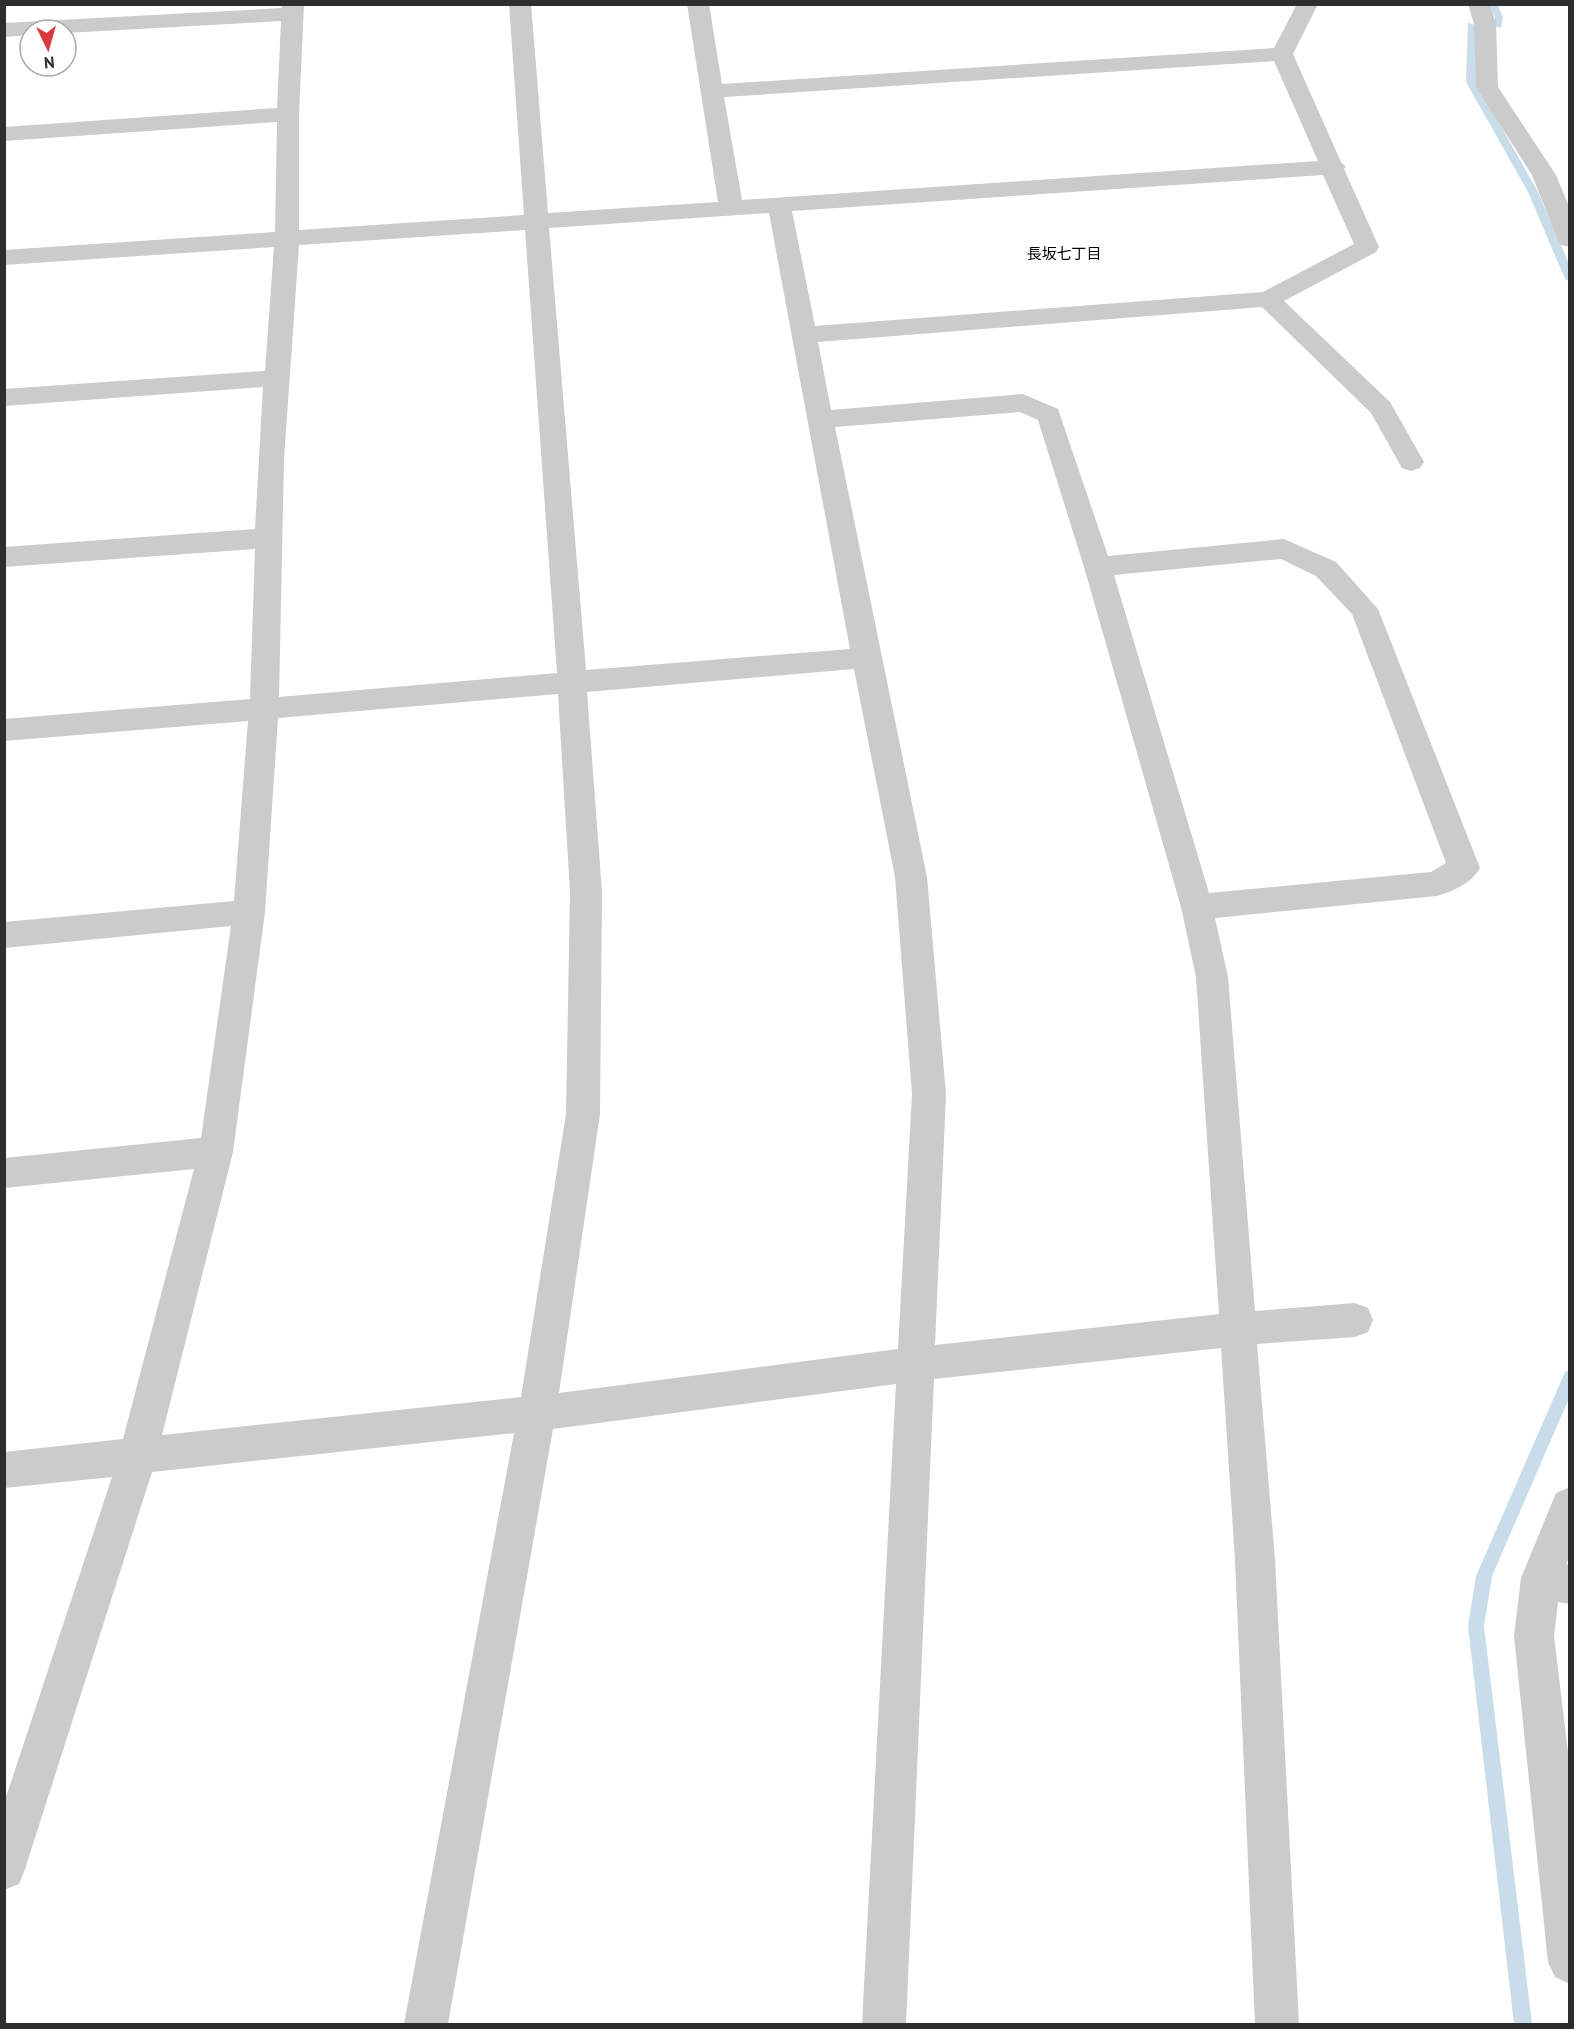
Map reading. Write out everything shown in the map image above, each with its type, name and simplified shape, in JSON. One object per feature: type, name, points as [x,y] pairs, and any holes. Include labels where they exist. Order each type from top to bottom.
[{"type":"street","points":[[426,2025],[537,1413],[583,1114],[585,892],[572,681],[520,4]]},
{"type":"street","points":[[698,4],[731,207]]},
{"type":"street","points":[[1282,54],[1308,4]]},
{"type":"street","points":[[1479,4],[1485,24],[1487,87],[1544,175],[1569,240]]},
{"type":"street","points":[[4,30],[293,9],[288,114],[287,240],[269,538],[264,710],[249,912],[216,1152],[138,1456],[14,1813],[4,1869]]},
{"type":"street","points":[[712,91],[1282,54]]},
{"type":"street","points":[[804,335],[1268,299],[1367,247],[1334,167],[1282,54]]},
{"type":"street","points":[[4,134],[288,114]]},
{"type":"street","points":[[4,258],[1334,167]]},
{"type":"street","points":[[779,204],[866,658],[911,877],[929,1094],[884,2025]]},
{"type":"street","points":[[1268,299],[1381,408],[1412,462]]},
{"type":"street","points":[[4,398],[277,378]]},
{"type":"street","points":[[822,419],[1023,403],[1049,415],[1098,567],[1197,908],[1212,977],[1255,1560],[1277,2025]]},
{"type":"street","points":[[4,557],[269,538]]},
{"type":"street","points":[[1098,567],[1284,549],[1326,569],[1364,609],[1464,868],[1437,884],[1197,908]]},
{"type":"street","points":[[4,730],[866,658]]},
{"type":"street","points":[[4,935],[249,912]]},
{"type":"street","points":[[4,1173],[216,1152]]},
{"type":"street","points":[[4,1470],[537,1413],[916,1364],[1238,1329],[1355,1320]]},
{"type":"street","points":[[1569,1506],[1555,1582],[1534,1636],[1569,1962]]},
{"type":"waterway","points":[[1492,4],[1499,17],[1498,26]]},
{"type":"waterway","points":[[1471,25],[1471,82],[1533,192],[1570,279]]},
{"type":"waterway","points":[[1523,2024],[1476,1626],[1484,1576],[1570,1377]]},
{"type":"district","name":"長坂七丁目","points":[[1064,254]]}]
